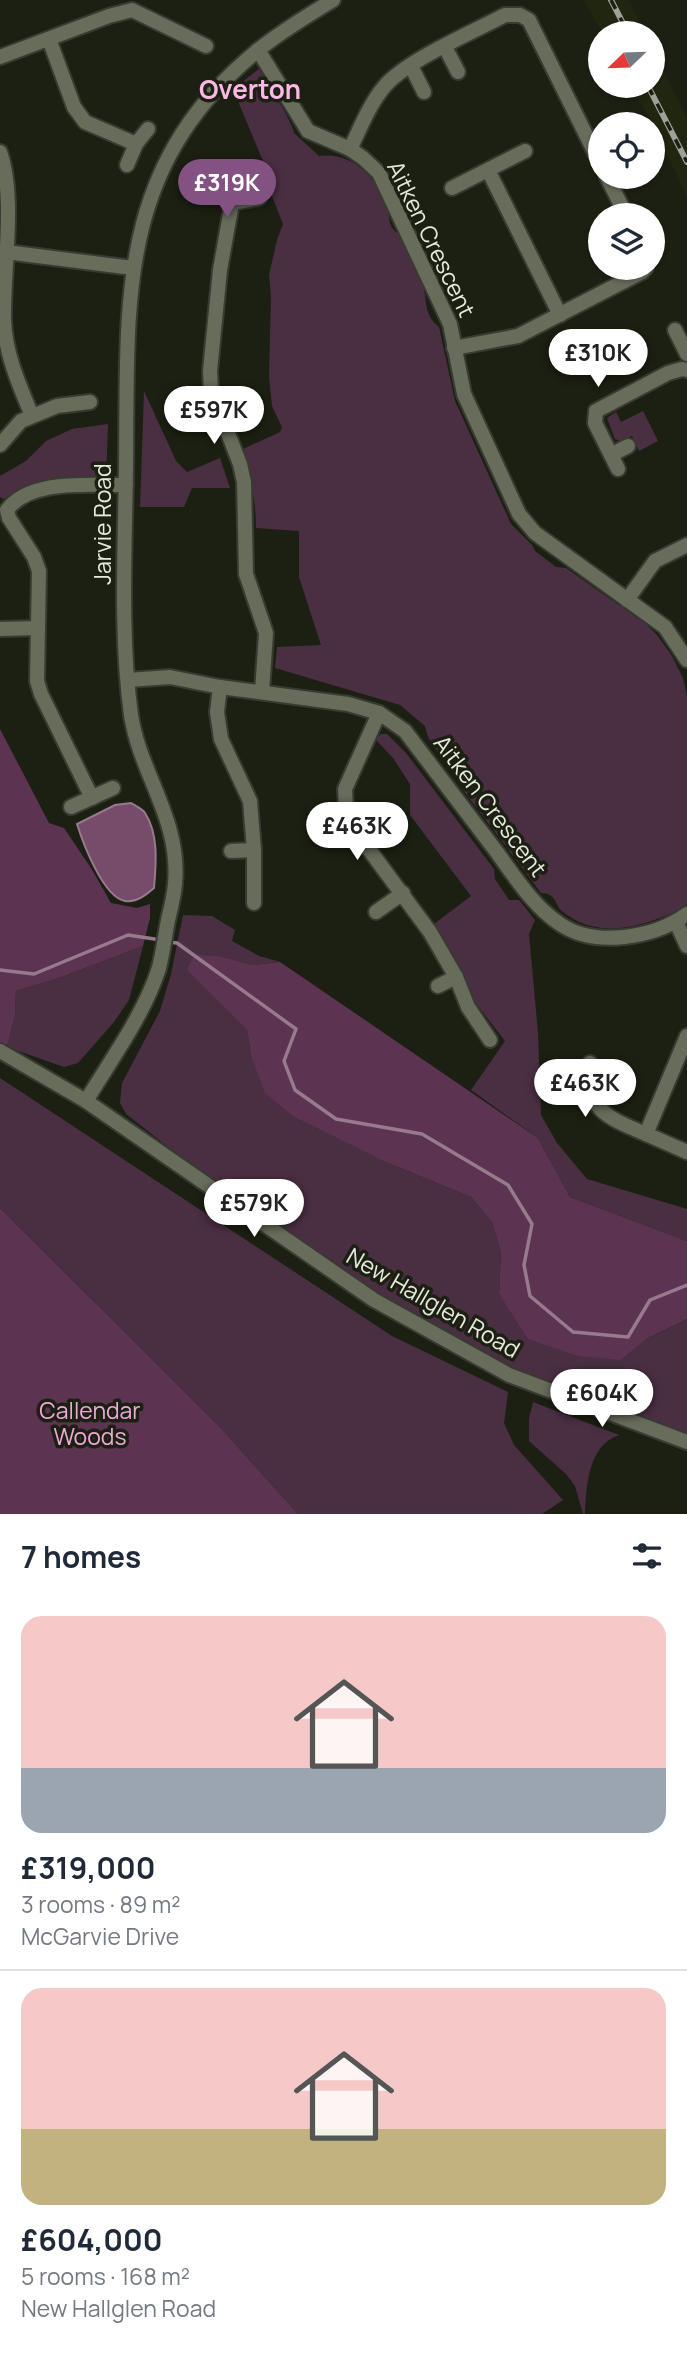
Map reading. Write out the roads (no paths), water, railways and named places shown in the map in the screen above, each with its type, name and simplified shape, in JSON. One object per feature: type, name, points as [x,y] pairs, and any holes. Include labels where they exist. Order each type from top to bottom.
[{"type":"street","name":"Jarvie Road","points":[[86,1101],[128,1031],[159,968],[176,883],[172,835],[134,729],[125,638],[128,302],[147,204],[170,154],[208,100],[258,50],[333,0]]},
{"type":"street","points":[[0,57],[132,9],[206,46]]},
{"type":"street","points":[[350,149],[383,88],[397,74],[505,15],[520,15],[529,20],[588,139]]},
{"type":"street","points":[[49,38],[74,107],[85,122],[136,144]]},
{"type":"street","points":[[444,47],[458,72]]},
{"type":"street","name":"Aitken Crescent","points":[[258,50],[308,131],[350,149],[379,173],[450,324],[464,394],[519,514],[535,533],[665,626],[687,660]]},
{"type":"street","points":[[411,66],[424,92]]},
{"type":"street","points":[[127,165],[136,144],[148,129]]},
{"type":"street","points":[[0,152],[7,185],[4,321],[10,363],[32,416]]},
{"type":"street","points":[[452,188],[525,152]]},
{"type":"street","points":[[488,170],[560,315]]},
{"type":"street","points":[[215,183],[232,202]]},
{"type":"street","points":[[232,202],[259,198]]},
{"type":"street","points":[[232,202],[220,270],[210,371],[211,390],[240,464],[244,482],[246,574],[266,633],[262,692]]},
{"type":"street","points":[[6,252],[133,268]]},
{"type":"street","points":[[454,348],[518,336],[627,280]]},
{"type":"street","points":[[676,330],[687,354]]},
{"type":"street","points":[[618,469],[595,423],[596,411],[674,370],[687,370]]},
{"type":"street","points":[[0,445],[21,421],[57,406],[90,402]]},
{"type":"street","points":[[611,455],[628,446]]},
{"type":"street","points":[[92,798],[37,681],[38,571],[34,557],[9,518],[8,510],[25,495],[42,488],[126,485]]},
{"type":"street","points":[[627,600],[655,561],[687,545]]},
{"type":"street","points":[[0,629],[38,628]]},
{"type":"street","name":"Aitken Crescent","points":[[128,680],[170,677],[220,687],[348,704],[379,713],[405,731],[533,900],[562,926],[584,934],[628,937],[664,928],[681,918]]},
{"type":"street","points":[[220,687],[217,712],[221,739],[250,801],[254,903]]},
{"type":"street","points":[[379,713],[345,789],[346,808],[351,825],[430,932],[456,977],[468,1007],[490,1040]]},
{"type":"street","points":[[71,807],[113,788]]},
{"type":"street","points":[[231,851],[254,850]]},
{"type":"street","points":[[376,912],[403,893]]},
{"type":"street","points":[[681,918],[687,946]]},
{"type":"street","points":[[438,986],[456,977]]},
{"type":"street","points":[[646,1134],[687,1036]]},
{"type":"street","name":"New Hallglen Road","points":[[0,1051],[86,1101],[374,1300],[509,1375],[687,1442]]},
{"type":"street","points":[[590,1063],[587,1081],[593,1102],[618,1123],[687,1152]]},
{"type":"waterway","points":[[0,970],[34,974],[128,935],[161,940]]},
{"type":"waterway","points":[[168,942],[177,943],[296,1029],[284,1061],[295,1090],[336,1119],[422,1134],[508,1185],[532,1224],[524,1265],[530,1296],[573,1332],[628,1337],[650,1300],[687,1285]]},
{"type":"railway","points":[[611,0],[622,21]]},
{"type":"railway","points":[[654,98],[687,162]]},
{"type":"district","name":"Overton","points":[[250,90]]},
{"type":"park label","name":"Callendar Woods","points":[[90,1424]]}]
